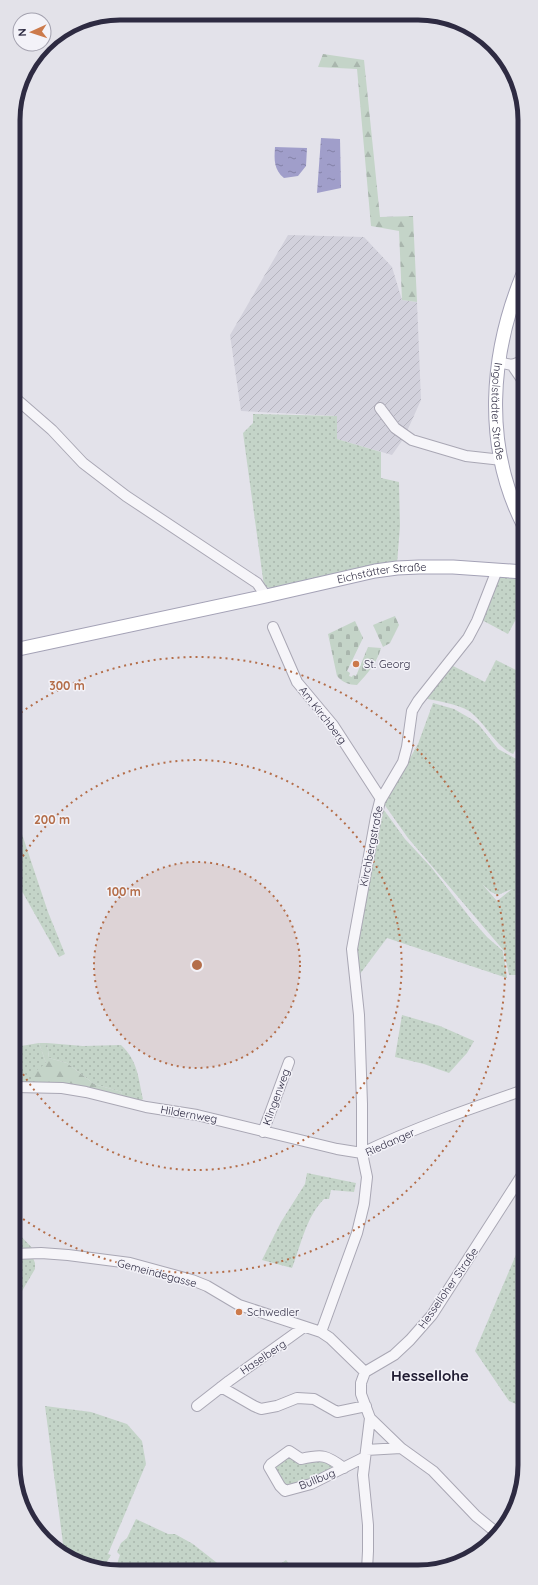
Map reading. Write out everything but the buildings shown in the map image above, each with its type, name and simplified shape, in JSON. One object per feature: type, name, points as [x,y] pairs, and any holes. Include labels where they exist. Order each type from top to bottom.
[{"type":"main road","name":"Ingolstädter Straße","points":[[518,288],[507,318],[498,362],[495,413],[502,460],[509,488],[518,510]]},
{"type":"main road","name":"Eichstätter Straße","points":[[20,649],[242,602],[375,571],[397,568],[453,567],[518,572]]},
{"type":"street","points":[[498,362],[512,365],[518,363]]},
{"type":"street","points":[[512,365],[518,373]]},
{"type":"street","points":[[20,402],[52,430],[83,463],[126,496],[257,583],[266,596]]},
{"type":"street","points":[[380,408],[395,428],[412,440],[466,456],[502,460]]},
{"type":"street","name":"Kirchbergstraße","points":[[362,1153],[359,1015],[352,949],[376,817],[381,799],[403,762],[407,747],[412,711],[418,701],[468,638],[477,621],[497,570]]},
{"type":"street","name":"Am Kirchberg","points":[[273,627],[297,682],[333,725],[381,799]]},
{"type":"street","name":"Klingenweg","points":[[263,1132],[288,1062]]},
{"type":"street","name":"Hildernweg","points":[[20,1087],[62,1088],[74,1090],[146,1107],[197,1115],[336,1149],[362,1153]]},
{"type":"street","name":"Riedanger","points":[[321,1332],[357,1233],[364,1204],[367,1177],[362,1153],[390,1140],[518,1092]]},
{"type":"street","name":"Hesselloher Straße","points":[[365,1372],[394,1355],[410,1340],[432,1315],[518,1181]]},
{"type":"street","name":"Gemeindegasse","points":[[20,1254],[41,1253],[68,1255],[130,1263],[192,1280],[207,1286],[239,1304],[321,1332],[330,1338],[365,1372]]},
{"type":"street","name":"Haselberg","points":[[197,1406],[304,1327]]},
{"type":"street","points":[[365,1372],[361,1383],[361,1394],[370,1418],[363,1475],[368,1525],[367,1565]]},
{"type":"street","points":[[221,1387],[261,1409],[277,1406],[297,1398],[314,1399],[337,1412],[366,1406]]},
{"type":"street","points":[[370,1418],[401,1448],[433,1471],[476,1516],[493,1531]]},
{"type":"street","points":[[365,1453],[401,1448]]},
{"type":"street","name":"Bullbug","points":[[344,1468],[331,1459],[319,1455],[301,1459],[289,1451],[270,1464],[269,1468],[280,1486],[285,1491],[311,1484],[344,1468],[365,1453]]},
{"type":"shaded area","points":[[288,235],[364,237],[392,267],[402,300],[417,302],[421,400],[404,438],[392,455],[337,439],[337,416],[241,411],[230,335]]},
{"type":"green space","points":[[323,54],[364,60],[380,217],[413,216],[417,302],[402,300],[399,231],[371,226],[357,69],[318,67]]},
{"type":"green space","points":[[253,414],[337,416],[337,439],[381,452],[381,478],[399,482],[400,526],[397,564],[272,589],[264,586],[243,433],[253,423]]},
{"type":"green space","points":[[499,576],[518,578],[518,615],[508,634],[480,619]]},
{"type":"green space","points":[[395,616],[399,625],[390,643],[383,647],[373,625]]},
{"type":"green space","points":[[355,621],[363,638],[347,671],[350,673],[349,676],[356,676],[368,647],[381,648],[374,663],[357,685],[346,683],[337,676],[328,634]]},
{"type":"green space","points":[[496,660],[518,671],[518,745],[513,754],[500,745],[469,711],[453,705],[424,698],[451,665],[485,682]]},
{"type":"green space","points":[[433,703],[454,709],[473,720],[479,725],[498,749],[518,760],[518,975],[509,975],[504,951],[408,838],[384,804],[418,744]],"holes":[[[482,884],[491,892],[498,895],[512,889],[497,901]]]},
{"type":"green space","points":[[381,806],[405,839],[431,867],[471,919],[487,937],[503,951],[507,978],[387,938],[360,974],[356,972],[356,956]]},
{"type":"green space","points":[[20,828],[48,912],[65,954],[59,957],[20,888]]},
{"type":"green space","points":[[402,1015],[440,1026],[474,1041],[467,1053],[449,1073],[424,1064],[395,1057]]},
{"type":"green space","points":[[39,1043],[46,1063],[36,1084],[24,1086],[20,1067],[20,1044],[21,1046]]},
{"type":"green space","points":[[39,1043],[47,1043],[49,1058],[67,1063],[94,1084],[122,1092],[119,1098],[36,1084],[31,1075],[46,1063]]},
{"type":"green space","points":[[47,1043],[83,1046],[121,1045],[127,1051],[134,1063],[143,1099],[137,1103],[119,1098],[122,1092],[94,1084],[67,1063],[49,1058]]},
{"type":"green space","points":[[20,1067],[24,1086],[20,1086]]},
{"type":"green space","points":[[307,1173],[356,1183],[354,1192],[331,1190],[329,1199],[324,1199],[308,1223],[292,1268],[262,1260],[281,1222],[305,1184]]},
{"type":"green space","points":[[20,1235],[34,1250],[20,1251]]},
{"type":"green space","points":[[518,1250],[518,1405],[509,1401],[475,1351]]},
{"type":"green space","points":[[20,1258],[33,1258],[35,1269],[20,1294]]},
{"type":"green space","points":[[45,1406],[91,1412],[127,1424],[142,1441],[146,1464],[108,1554],[111,1555],[106,1564],[88,1560],[64,1547]]},
{"type":"green space","points":[[289,1453],[319,1459],[334,1469],[331,1472],[287,1488],[281,1485],[273,1464]]},
{"type":"green space","points":[[136,1519],[168,1534],[175,1534],[193,1544],[220,1565],[117,1565],[120,1555],[117,1552],[121,1543],[127,1538]]},
{"type":"green space","points":[[448,1557],[450,1560],[442,1562]]},
{"type":"green space","points":[[286,1560],[290,1565],[279,1565]]},
{"type":"water","points":[[321,138],[340,139],[341,188],[317,193]]},
{"type":"water","points":[[275,147],[307,148],[306,166],[298,176],[284,178],[278,172],[275,164]]},
{"type":"place","name":"St. Georg","points":[[356,664]]},
{"type":"place","name":"Schwedler","points":[[239,1312]]},
{"type":"district","name":"Hessellohe","points":[[430,1375]]}]
